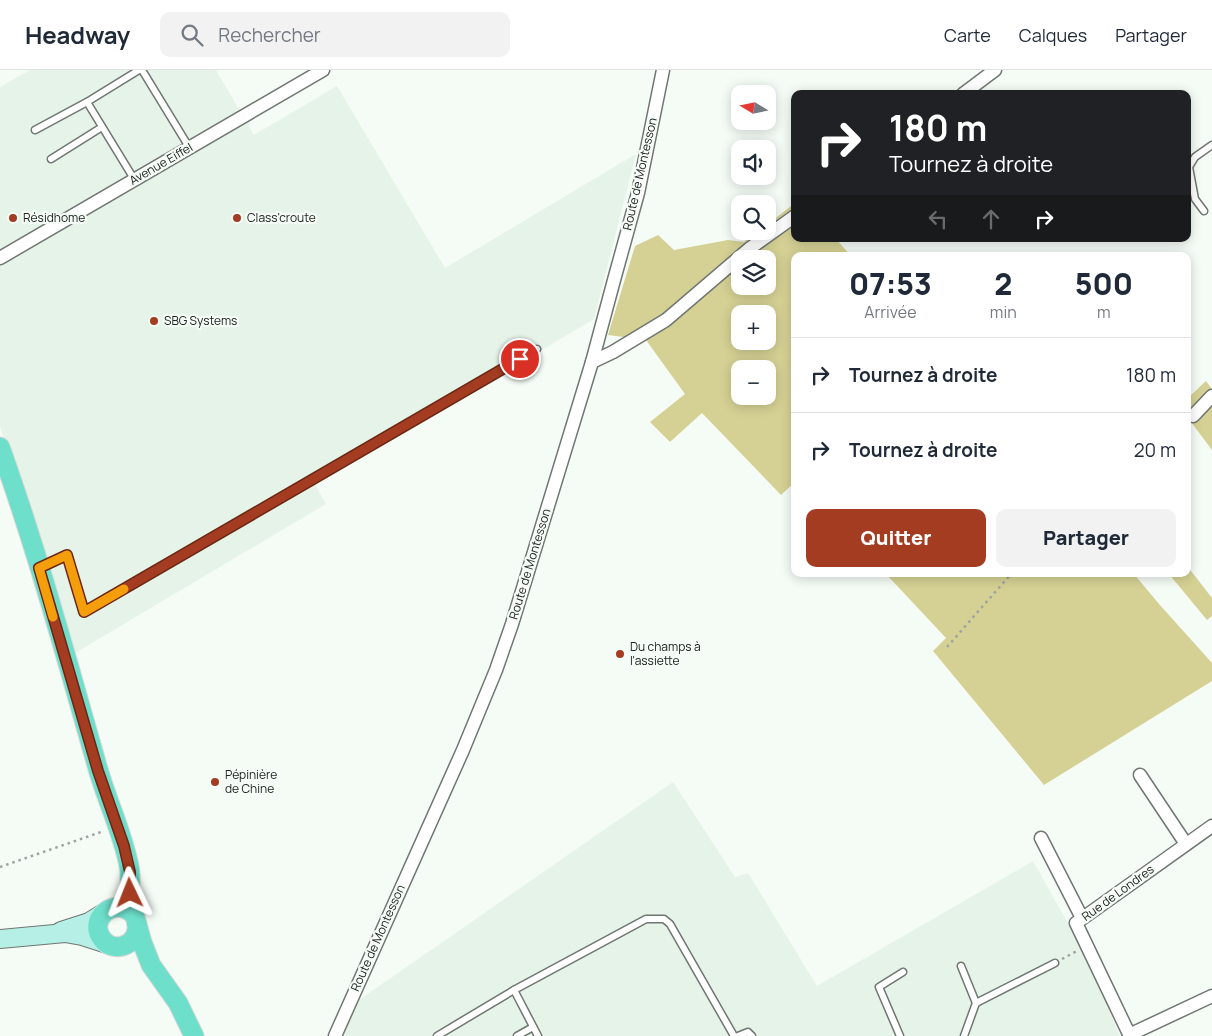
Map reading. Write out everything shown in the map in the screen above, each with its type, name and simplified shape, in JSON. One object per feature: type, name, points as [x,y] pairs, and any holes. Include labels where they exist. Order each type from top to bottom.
[{"type":"main road","points":[[0,447],[19,501],[98,771],[118,826],[130,872],[130,899],[147,957],[158,976],[178,1002],[194,1036]]},
{"type":"main road","points":[[51,934],[82,925],[105,912],[121,907],[128,910],[136,920],[136,934],[132,941],[124,946],[112,946],[103,940],[98,930],[98,922],[105,912],[116,897],[124,881],[126,857]]},
{"type":"main road","points":[[0,939],[65,933],[82,936],[130,954],[158,976]]},
{"type":"street","name":"Avenue Eiffel","points":[[0,258],[323,70]]},
{"type":"street","name":"Route de Montesson","points":[[335,1036],[463,750],[496,670],[512,624],[592,362],[638,193],[663,70]]},
{"type":"street","points":[[968,90],[995,70]]},
{"type":"street","points":[[592,362],[666,320],[749,249],[791,219]]},
{"type":"street","points":[[1193,416],[1212,396]]},
{"type":"street","points":[[1140,775],[1186,844]]},
{"type":"street","name":"Rue de Londres","points":[[1130,1036],[1076,923],[1212,826]]},
{"type":"street","points":[[1041,838],[1082,918]]},
{"type":"street","points":[[1130,1036],[1212,996]]},
{"type":"lane","points":[[35,130],[140,70],[189,147]]},
{"type":"lane","points":[[87,102],[134,179]]},
{"type":"lane","points":[[51,159],[102,127]]},
{"type":"lane","points":[[1191,164],[1195,157],[1212,145]]},
{"type":"lane","points":[[1191,178],[1195,199],[1204,211]]},
{"type":"lane","points":[[39,568],[67,555],[84,612],[537,349]]},
{"type":"lane","points":[[437,1036],[514,990],[646,919],[664,919],[670,924],[734,1036]]},
{"type":"lane","points":[[976,1002],[1055,963]]},
{"type":"lane","points":[[961,966],[976,1002],[964,1036]]},
{"type":"lane","points":[[900,1036],[879,986],[902,972]]},
{"type":"lane","points":[[514,990],[538,1036]]},
{"type":"lane","points":[[516,1036],[533,1027]]},
{"type":"lane","points":[[738,1036],[748,1032],[752,1036]]},
{"type":"path","points":[[947,647],[1008,577]]},
{"type":"path","points":[[0,867],[118,826]]},
{"type":"path","points":[[1055,963],[1087,946]]},
{"type":"shaded area","points":[[30,70],[216,70],[254,135],[337,86],[445,268],[636,154],[594,319],[315,485],[326,504],[75,653],[0,426],[0,87]]},
{"type":"shaded area","points":[[791,206],[791,242],[839,242],[847,252],[791,252],[791,486],[781,495],[702,413],[670,442],[650,422],[685,394],[646,340],[608,335],[635,246],[658,235],[674,250],[728,240],[744,242],[747,240],[776,240],[776,218]]},
{"type":"shaded area","points":[[1206,381],[1212,389],[1212,450],[1191,422],[1191,395]]},
{"type":"shaded area","points":[[1191,571],[1212,598],[1212,616],[1207,620],[1171,577],[1191,577]]},
{"type":"shaded area","points":[[889,577],[1136,577],[1212,663],[1212,681],[1044,785],[933,651],[946,638]]},
{"type":"shaded area","points":[[673,782],[735,877],[748,873],[817,986],[1033,861],[1087,957],[1120,1036],[341,1036],[359,1000]]},
{"type":"slow traffic","points":[[53,617],[39,568],[67,555],[84,612],[124,589]]},
{"type":"place","name":"Résidhome","points":[[13,218]]},
{"type":"place","name":"Class'croute","points":[[237,218]]},
{"type":"place","name":"SBG Systems","points":[[154,321]]},
{"type":"place","name":"Du champs à l'assiette","points":[[620,654]]},
{"type":"place","name":"Pépinière de Chine","points":[[215,782]]},
{"type":"route","points":[[130,893],[130,872],[124,846],[98,771],[39,568],[67,555],[84,612],[520,359]]}]
